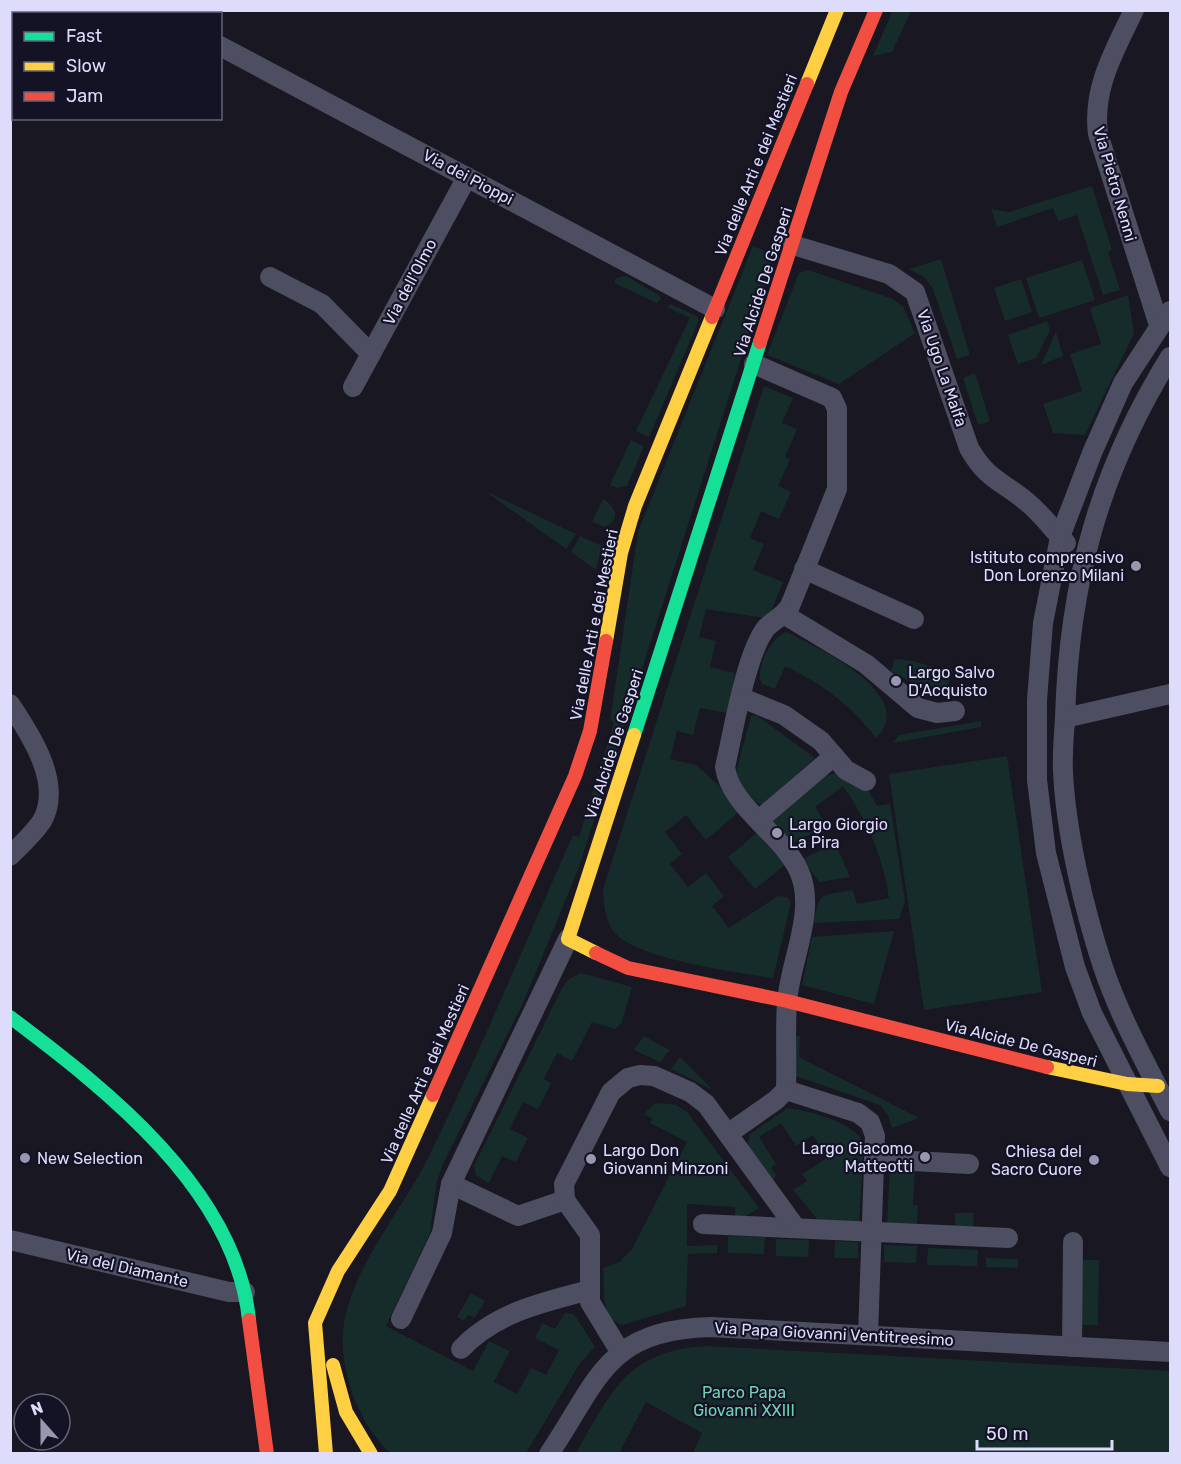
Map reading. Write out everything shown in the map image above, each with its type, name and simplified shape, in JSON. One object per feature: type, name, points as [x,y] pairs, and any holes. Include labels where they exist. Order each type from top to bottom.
[{"type":"street","name":"Via delle Arti e dei Mestieri","points":[[363,1236],[390,1191],[575,776],[590,731],[621,553],[635,506],[837,10]]},
{"type":"street","name":"Via Alcide De Gasperi","points":[[876,10],[841,92],[568,939],[628,968],[787,1001],[1071,1073],[1127,1084],[1158,1086]]},
{"type":"street","name":"Via Pietro Nenni","points":[[1134,10],[1102,81],[1096,117],[1098,134],[1165,318]]},
{"type":"street","name":"Via dei Pioppi","points":[[222,47],[715,309]]},
{"type":"street","name":"Via dell'Olmo","points":[[353,387],[467,177]]},
{"type":"street","name":"Via Ugo La Malfa","points":[[793,245],[889,274],[915,292],[923,309],[969,448],[978,464],[994,480],[1025,500],[1068,548]]},
{"type":"street","points":[[270,277],[322,303],[371,354]]},
{"type":"street","points":[[1165,318],[1123,383],[1092,453],[1068,548],[1042,623],[1037,700],[1037,780],[1046,853],[1075,968],[1092,1012],[1170,1167]]},
{"type":"street","points":[[1170,357],[1145,398],[1115,464],[1068,548],[1073,607],[1063,772],[1085,907],[1116,1003],[1170,1111]]},
{"type":"street","points":[[729,1133],[776,1100],[786,1090],[787,1001],[805,906],[805,889],[799,871],[789,854],[726,777],[725,767],[754,654],[766,628],[785,615],[837,489],[837,409],[831,398],[754,364]]},
{"type":"street","points":[[804,569],[914,619]]},
{"type":"street","points":[[785,615],[866,664],[918,708],[937,713],[955,711]]},
{"type":"street","points":[[1065,718],[1170,694]]},
{"type":"street","points":[[742,698],[784,715],[821,741],[846,770],[866,781]]},
{"type":"street","points":[[10,704],[39,752],[45,767],[48,795],[47,810],[41,823],[10,856]]},
{"type":"street","points":[[759,820],[834,756]]},
{"type":"street","points":[[401,1319],[442,1233],[451,1184],[568,939]]},
{"type":"street","points":[[10,1017],[116,1102],[166,1155],[220,1231],[245,1292],[267,1454]]},
{"type":"street","points":[[621,1353],[590,1302],[590,1235],[565,1200],[564,1184],[611,1092],[628,1078],[640,1075],[654,1076],[690,1092],[706,1104],[796,1228]]},
{"type":"street","points":[[786,1090],[858,1113],[870,1122],[875,1136],[868,1335]]},
{"type":"street","points":[[874,1159],[969,1164]]},
{"type":"street","points":[[451,1184],[518,1216],[565,1200]]},
{"type":"street","points":[[703,1224],[1008,1238]]},
{"type":"street","points":[[333,1320],[341,1290],[363,1236]]},
{"type":"street","points":[[326,1454],[315,1323],[321,1303],[341,1263],[363,1236]]},
{"type":"street","name":"Via del Diamante","points":[[10,1240],[229,1292],[245,1292]]},
{"type":"street","points":[[1072,1242],[1072,1347]]},
{"type":"street","points":[[461,1349],[478,1332],[510,1314],[539,1303],[590,1290]]},
{"type":"street","name":"Via Papa Giovanni Ventitreesimo","points":[[551,1452],[592,1383],[621,1353],[654,1333],[682,1328],[711,1327],[1170,1352]]},
{"type":"street","points":[[332,1349],[337,1389],[346,1414],[371,1454]]},
{"type":"street","points":[[260,1407],[282,1451]]},
{"type":"green space","points":[[893,10],[911,11],[892,52],[873,56]]},
{"type":"green space","points":[[1092,186],[1112,250],[1108,252],[1120,290],[1103,295],[1077,215],[1058,221],[1053,208],[997,227],[991,209],[1009,212]]},
{"type":"green space","points":[[753,246],[774,255],[578,870],[523,1003],[444,1162],[437,1180],[430,1233],[386,1326],[473,1371],[489,1341],[510,1351],[494,1382],[517,1394],[531,1368],[546,1375],[559,1350],[535,1338],[542,1323],[555,1329],[565,1313],[574,1314],[595,1347],[580,1363],[526,1453],[392,1454],[369,1428],[360,1412],[347,1376],[343,1340],[349,1301],[368,1259],[428,1158],[484,1038],[573,835],[579,837],[614,722],[610,721],[638,532]]},
{"type":"green space","points":[[941,259],[970,355],[957,359],[933,289],[924,277],[909,269]]},
{"type":"green space","points":[[1082,260],[1095,300],[1039,318],[1026,278]]},
{"type":"green space","points":[[808,270],[893,299],[903,307],[915,333],[839,384],[767,355],[799,273]]},
{"type":"green space","points":[[626,276],[661,298],[657,303],[614,283],[616,278]]},
{"type":"green space","points":[[1021,279],[1032,312],[1005,321],[994,288]]},
{"type":"green space","points":[[1128,295],[1134,333],[1085,435],[1053,433],[1043,404],[1082,391],[1070,354],[1101,344],[1090,308]]},
{"type":"green space","points":[[670,304],[697,316],[699,320],[649,437],[636,431],[690,318],[668,308]]},
{"type":"green space","points":[[1047,321],[1050,330],[1036,358],[1018,364],[1008,335]]},
{"type":"green space","points":[[1056,332],[1063,356],[1041,365]]},
{"type":"green space","points":[[975,373],[990,421],[978,425],[963,378]]},
{"type":"green space","points":[[764,386],[793,398],[782,423],[797,429],[785,457],[790,459],[778,486],[791,492],[779,519],[761,511],[750,538],[764,544],[753,570],[783,582],[770,614],[764,618],[706,609],[699,637],[716,641],[710,667],[735,673],[727,713],[700,708],[693,735],[677,731],[670,759],[696,765],[718,785],[740,811],[706,840],[686,815],[665,832],[682,854],[670,864],[688,887],[706,873],[724,896],[712,906],[729,928],[778,896],[787,897],[791,903],[773,978],[686,962],[639,948],[622,939],[612,929],[606,914],[603,889]]},
{"type":"green space","points":[[631,440],[644,446],[627,486],[618,488],[610,485]]},
{"type":"green space","points":[[485,491],[576,534],[566,549]]},
{"type":"green space","points":[[603,499],[611,505],[615,513],[613,521],[605,527],[592,522]]},
{"type":"green space","points":[[580,536],[602,546],[596,570],[571,552]]},
{"type":"green space","points":[[786,632],[840,661],[860,675],[875,690],[885,706],[886,722],[876,738],[847,706],[811,680],[785,666],[775,689],[762,684],[760,670],[765,654],[775,640]]},
{"type":"green space","points":[[894,659],[916,662],[953,672],[942,696],[891,672]]},
{"type":"green space","points":[[756,715],[815,758],[762,805],[746,791],[736,772],[751,716]]},
{"type":"green space","points":[[981,721],[981,727],[893,743],[899,735]]},
{"type":"green space","points":[[1007,756],[1042,992],[924,1010],[889,774]]},
{"type":"green space","points":[[838,773],[869,791],[877,806],[890,804],[905,901],[899,919],[814,923],[820,900],[828,894],[853,890],[857,904],[889,898],[883,868],[873,839],[843,786],[815,807],[827,826],[791,844],[775,827],[773,820],[811,785],[829,775]]},
{"type":"green space","points":[[757,833],[785,865],[755,889],[728,857]]},
{"type":"green space","points":[[835,843],[850,877],[819,882],[803,859]]},
{"type":"green space","points":[[894,931],[874,1004],[802,985],[812,937]]},
{"type":"green space","points":[[581,973],[632,987],[622,1022],[615,1029],[592,1022],[572,1061],[557,1053],[544,1079],[551,1083],[538,1109],[523,1102],[510,1129],[528,1138],[516,1162],[502,1156],[489,1183],[476,1176],[474,1166],[562,988],[569,979]]},
{"type":"green space","points":[[644,1036],[670,1050],[660,1062],[634,1050]]},
{"type":"green space","points":[[796,1036],[800,1036],[799,1057],[919,1118],[892,1128],[888,1115],[880,1105],[793,1075]]},
{"type":"green space","points":[[680,1057],[713,1090],[671,1069]]},
{"type":"green space","points":[[654,1104],[676,1105],[687,1112],[759,1208],[744,1217],[735,1217],[735,1207],[687,1204],[687,1246],[717,1245],[717,1253],[688,1254],[686,1306],[622,1325],[610,1316],[606,1309],[603,1268],[619,1262],[632,1249],[687,1142],[650,1123],[652,1118],[644,1114]]},
{"type":"green space","points":[[788,1108],[832,1119],[853,1130],[860,1137],[864,1145],[859,1222],[818,1220],[793,1190],[807,1181],[802,1174],[827,1158],[813,1135],[796,1146],[781,1123],[759,1137],[776,1164],[771,1168],[777,1175],[771,1181],[747,1147],[750,1134]]},
{"type":"green space","points":[[890,1168],[915,1169],[913,1205],[918,1205],[917,1224],[887,1223]]},
{"type":"green space","points":[[955,1213],[974,1213],[973,1228],[955,1227]]},
{"type":"green space","points":[[728,1236],[765,1237],[764,1254],[728,1253]]},
{"type":"green space","points":[[776,1239],[809,1240],[808,1257],[776,1256]]},
{"type":"green space","points":[[835,1241],[858,1242],[858,1258],[834,1258]]},
{"type":"green space","points":[[884,1245],[917,1246],[916,1263],[884,1262]]},
{"type":"green space","points":[[928,1248],[978,1250],[977,1266],[927,1265]]},
{"type":"green space","points":[[986,1258],[1018,1259],[1018,1268],[986,1267]]},
{"type":"green space","points":[[1081,1260],[1099,1260],[1098,1325],[1079,1325]]},
{"type":"green space","points":[[471,1293],[485,1301],[475,1318],[468,1315],[464,1321],[457,1317]]},
{"type":"green space","name":"Parco Papa Giovanni XXIII","points":[[708,1346],[1170,1371],[1170,1453],[693,1453],[702,1433],[646,1402],[619,1453],[576,1453],[612,1393],[640,1365],[658,1356],[681,1349]]},
{"type":"traffic: fast","points":[[634,735],[760,342]]},
{"type":"traffic: fast","points":[[10,1017],[125,1111],[161,1147],[193,1186],[220,1228],[239,1273],[249,1320]]},
{"type":"traffic: slow","points":[[807,84],[837,10]]},
{"type":"traffic: slow","points":[[606,641],[621,553],[635,506],[712,317]]},
{"type":"traffic: slow","points":[[596,953],[568,939],[634,735]]},
{"type":"traffic: slow","points":[[1047,1067],[1127,1084],[1158,1086]]},
{"type":"traffic: slow","points":[[326,1454],[315,1323],[338,1271],[390,1191],[433,1095]]},
{"type":"traffic: slow","points":[[333,1365],[346,1412],[371,1454]]},
{"type":"traffic: jam","points":[[760,342],[841,92],[876,10]]},
{"type":"traffic: jam","points":[[712,317],[807,84]]},
{"type":"traffic: jam","points":[[433,1095],[575,776],[590,731],[606,641]]},
{"type":"traffic: jam","points":[[596,953],[628,968],[787,1001],[1047,1067]]},
{"type":"traffic: jam","points":[[249,1320],[267,1454]]},
{"type":"place","name":"Istituto comprensivo Don Lorenzo Milani","points":[[1136,566]]},
{"type":"place","name":"Largo Salvo D'Acquisto","points":[[896,681]]},
{"type":"place","name":"Largo Giorgio La Pira","points":[[777,833]]},
{"type":"place","name":"Largo Giacomo Matteotti","points":[[925,1157]]},
{"type":"place","name":"New Selection","points":[[25,1158]]},
{"type":"place","name":"Largo Don Giovanni Minzoni","points":[[591,1159]]},
{"type":"place","name":"Chiesa del Sacro Cuore","points":[[1094,1160]]}]
